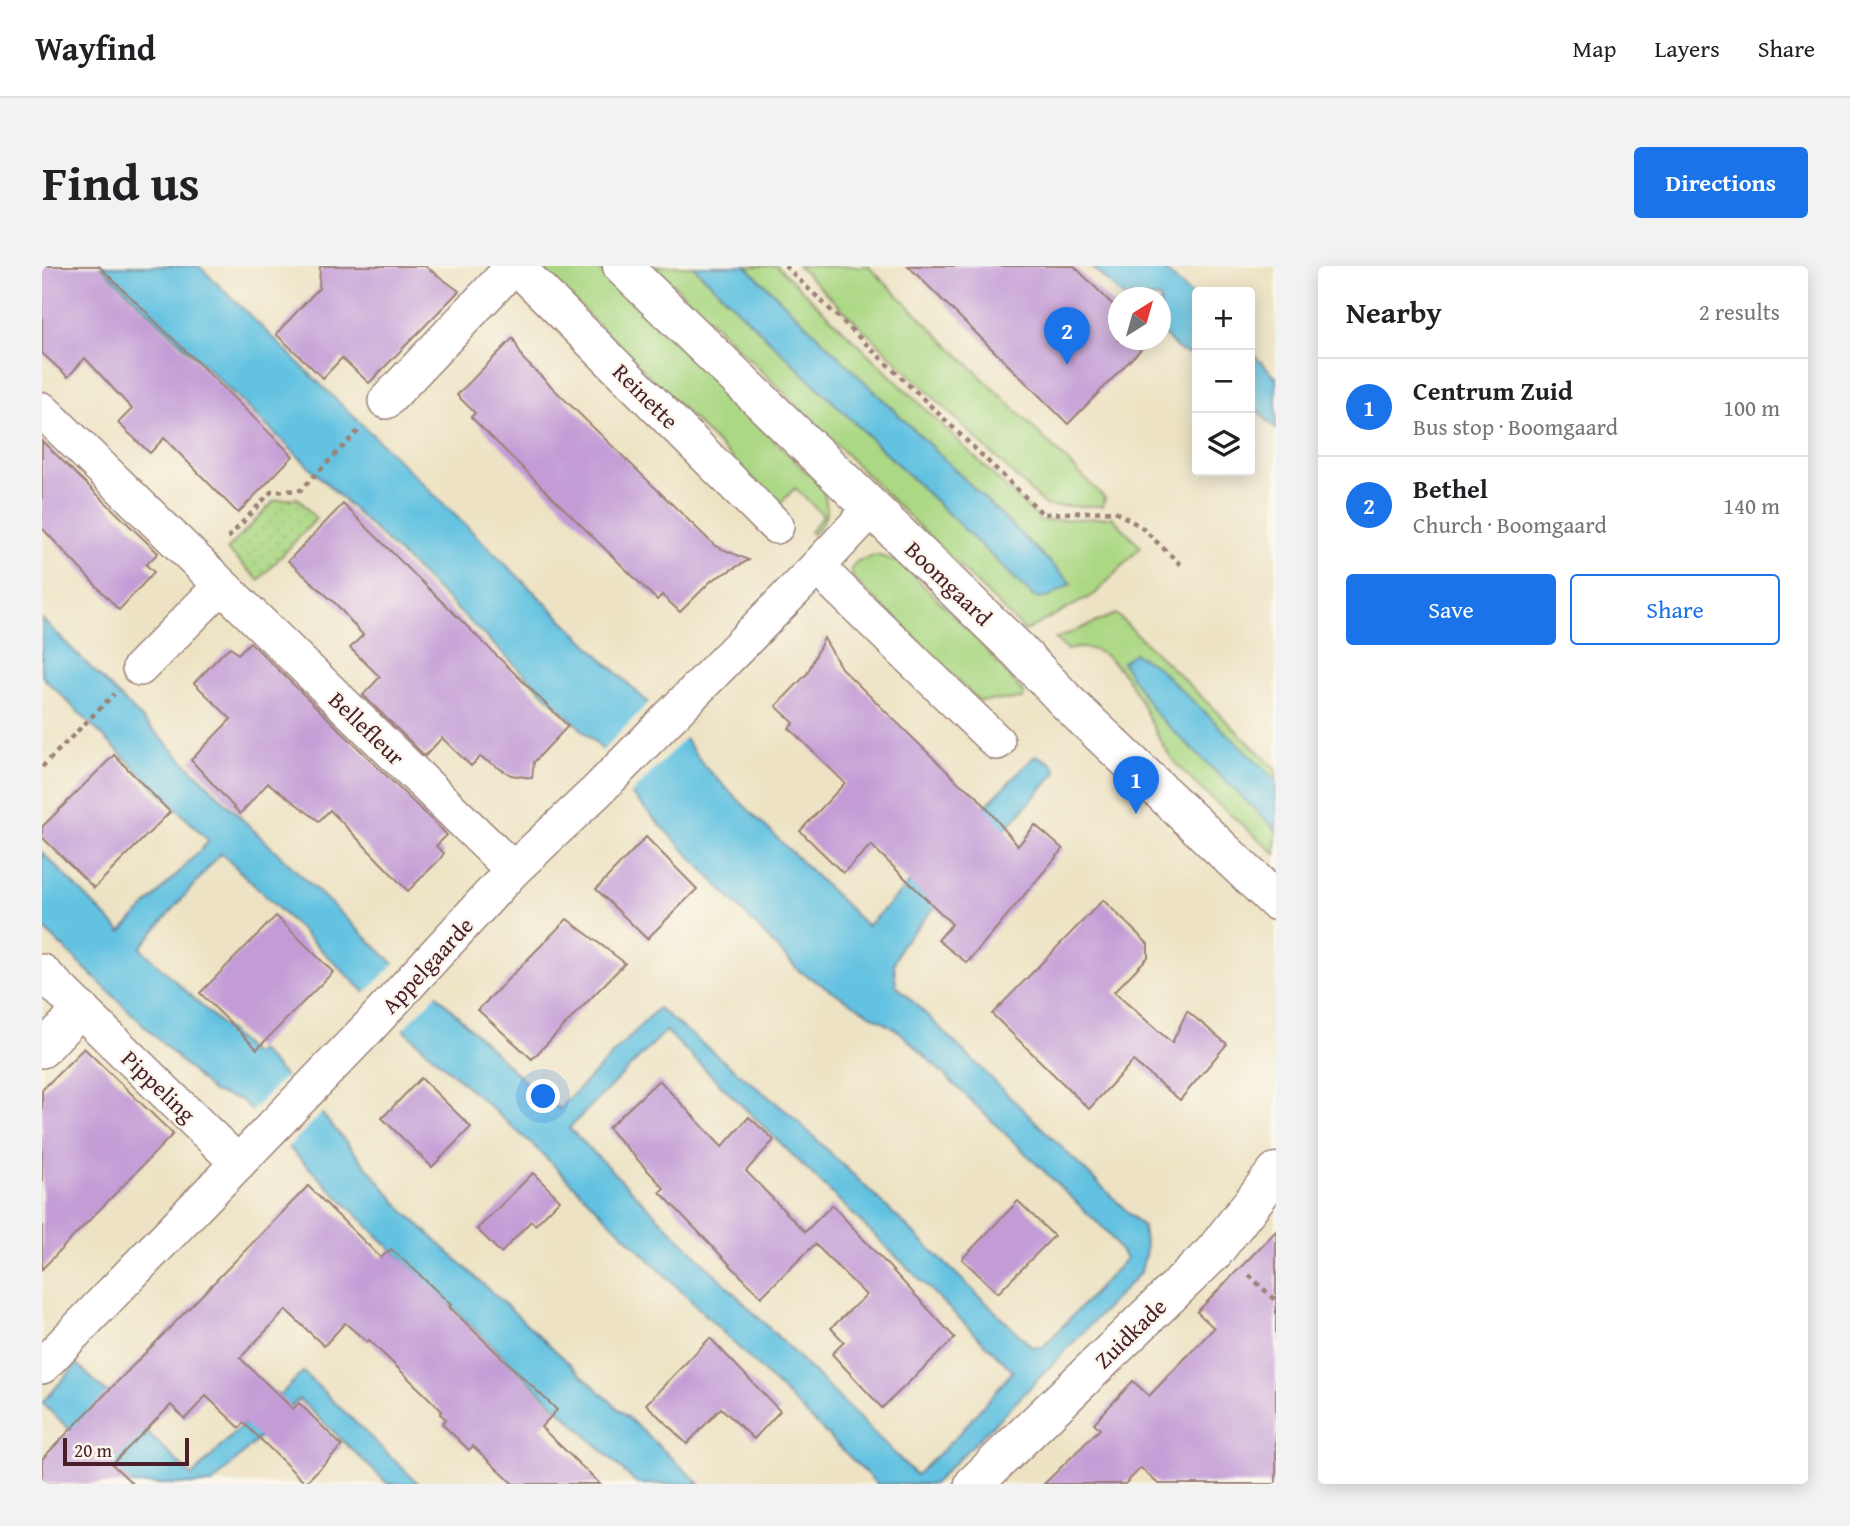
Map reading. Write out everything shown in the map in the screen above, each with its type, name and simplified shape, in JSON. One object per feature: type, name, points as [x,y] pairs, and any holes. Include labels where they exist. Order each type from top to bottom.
[{"type":"street","name":"Reinette","points":[[374,414],[515,266],[776,526]]},
{"type":"street","name":"Boomgaard","points":[[622,266],[872,508],[1068,703],[1276,901]]},
{"type":"street","name":"Bellefleur","points":[[42,410],[513,870]]},
{"type":"street","points":[[872,508],[817,567],[997,742]]},
{"type":"street","name":"Appelgaarde","points":[[42,1366],[430,963],[513,870],[597,791],[817,567]]},
{"type":"street","points":[[140,668],[211,576]]},
{"type":"street","name":"Pippeling","points":[[42,972],[81,1009],[249,1152]]},
{"type":"street","points":[[42,1050],[81,1009]]},
{"type":"street","name":"Zuidkade","points":[[974,1484],[1213,1253],[1276,1172]]},
{"type":"path","points":[[785,266],[1043,514],[1115,511],[1141,527],[1183,567]]},
{"type":"path","points":[[211,576],[271,492],[301,491],[374,414]]},
{"type":"path","points":[[42,767],[115,693]]},
{"type":"green space","points":[[545,266],[596,266],[822,487],[826,501],[825,518],[813,534],[810,532],[823,515],[795,488],[779,505],[544,271]]},
{"type":"green space","points":[[655,266],[693,266],[1035,598],[1071,583],[746,266],[777,266],[1041,521],[1112,517],[1141,547],[1095,594],[1025,631]]},
{"type":"green space","points":[[798,266],[868,266],[1105,498],[1102,506],[1046,506]]},
{"type":"green space","points":[[298,498],[316,519],[259,580],[227,550],[274,501]]},
{"type":"green space","points":[[877,555],[901,563],[979,641],[1024,694],[1023,699],[979,701],[853,578],[851,569],[857,561]]},
{"type":"green space","points":[[1116,614],[1276,769],[1276,854],[1209,796],[1173,760],[1119,668],[1105,655],[1087,648],[1067,650],[1055,639]]},
{"type":"water","points":[[101,266],[199,266],[685,739],[705,767],[867,926],[1036,755],[1053,764],[1057,772],[901,945],[894,964],[896,985],[1143,1227],[1146,1250],[1141,1272],[933,1484],[877,1484],[536,1148],[406,1032],[221,853],[140,948],[253,1054],[259,1050],[322,1114],[405,1212],[700,1484],[637,1484],[391,1249],[241,1100],[213,1092],[42,927],[42,852],[121,932],[209,841],[42,676],[42,619],[244,821],[395,965],[438,996],[538,1095],[559,1109],[658,1008],[791,1115],[1032,1347],[1043,1347],[1126,1259],[1107,1232],[900,1032],[799,971],[631,794],[603,750]],"holes":[[[666,1031],[1013,1371],[956,1437],[916,1475],[569,1128]]]},
{"type":"water","points":[[693,266],[746,266],[1071,583],[1048,598],[1035,598]]},
{"type":"water","points":[[1091,266],[1161,266],[1192,296],[1192,355],[1180,351],[1171,342],[1171,287],[1113,287]]},
{"type":"water","points":[[1255,356],[1276,377],[1276,429],[1255,409]]},
{"type":"water","points":[[1134,653],[1156,666],[1276,780],[1276,830],[1155,713],[1122,662]]},
{"type":"water","points":[[77,1364],[192,1476],[275,1392],[280,1395],[303,1372],[419,1484],[388,1484],[299,1399],[212,1484],[126,1484],[42,1403]]},
{"type":"pier","points":[[650,701],[687,736],[628,797],[600,753]]},
{"type":"pier","points":[[397,961],[439,992],[400,1032],[363,995]]},
{"type":"pier","points":[[288,1073],[324,1111],[286,1149],[250,1113]]},
{"type":"building","points":[[42,266],[99,266],[293,456],[238,513],[164,438],[150,453],[118,423],[132,409],[85,358],[68,377],[42,353]]},
{"type":"building","points":[[320,266],[425,266],[459,291],[369,383],[342,358],[323,378],[276,334],[319,288]]},
{"type":"building","points":[[908,266],[1074,266],[1108,300],[1108,350],[1140,350],[1068,424]]},
{"type":"building","points":[[513,338],[523,359],[715,546],[749,560],[712,580],[680,612],[662,595],[657,600],[471,417],[475,413],[457,395]]},
{"type":"building","points":[[42,441],[158,553],[146,565],[154,572],[119,610],[42,528]]},
{"type":"building","points":[[343,504],[568,726],[534,762],[532,778],[511,775],[480,757],[471,766],[442,738],[425,756],[363,695],[380,677],[350,648],[363,635],[336,604],[288,561]]},
{"type":"building","points":[[824,638],[841,668],[960,784],[976,795],[1018,846],[1035,825],[1063,849],[967,963],[938,940],[952,924],[871,845],[843,873],[800,831],[845,783],[789,728],[794,723],[776,706],[807,674]]},
{"type":"building","points":[[250,642],[447,835],[436,846],[444,853],[440,859],[408,891],[330,810],[319,821],[268,783],[240,814],[191,760],[231,719],[194,683],[225,651],[231,647],[238,654]]},
{"type":"building","points":[[114,755],[170,812],[94,888],[42,837],[42,827]]},
{"type":"building","points":[[646,837],[697,889],[647,939],[596,889]]},
{"type":"building","points":[[1103,900],[1148,944],[1148,957],[1114,992],[1172,1043],[1187,1011],[1227,1044],[1180,1100],[1133,1061],[1089,1109],[992,1014]]},
{"type":"building","points":[[276,916],[333,972],[257,1049],[200,993]]},
{"type":"building","points":[[567,919],[625,963],[532,1059],[478,1010]]},
{"type":"building","points":[[84,1048],[173,1134],[42,1269],[42,1090]]},
{"type":"building","points":[[421,1078],[471,1127],[432,1167],[382,1118]]},
{"type":"building","points":[[659,1080],[722,1147],[749,1117],[774,1140],[746,1171],[805,1232],[832,1205],[955,1338],[882,1408],[832,1354],[844,1342],[831,1328],[866,1295],[815,1244],[761,1297],[660,1192],[664,1188],[608,1128]]},
{"type":"building","points":[[533,1173],[560,1200],[535,1225],[531,1221],[501,1253],[477,1229]]},
{"type":"building","points":[[308,1186],[381,1258],[391,1249],[418,1273],[451,1305],[449,1307],[557,1410],[541,1427],[600,1484],[513,1484],[473,1446],[469,1450],[442,1424],[446,1419],[440,1414],[442,1411],[369,1340],[367,1342],[345,1323],[324,1346],[286,1310],[240,1358],[293,1409],[299,1403],[342,1446],[305,1483],[244,1423],[240,1428],[206,1396],[185,1419],[171,1405],[112,1464],[133,1484],[42,1484],[42,1459]]},
{"type":"building","points":[[1018,1201],[1054,1236],[998,1293],[962,1259]]},
{"type":"building","points":[[1276,1231],[1276,1484],[1158,1484],[1141,1468],[1125,1484],[1044,1484],[1100,1429],[1094,1423],[1133,1381],[1149,1396],[1214,1328],[1197,1312]]},
{"type":"building","points":[[710,1338],[780,1411],[754,1439],[721,1408],[687,1444],[646,1404]]},
{"type":"place","name":"Bethel","points":[[1067,365]]},
{"type":"place","name":"Centrum Zuid","points":[[1136,814]]}]
